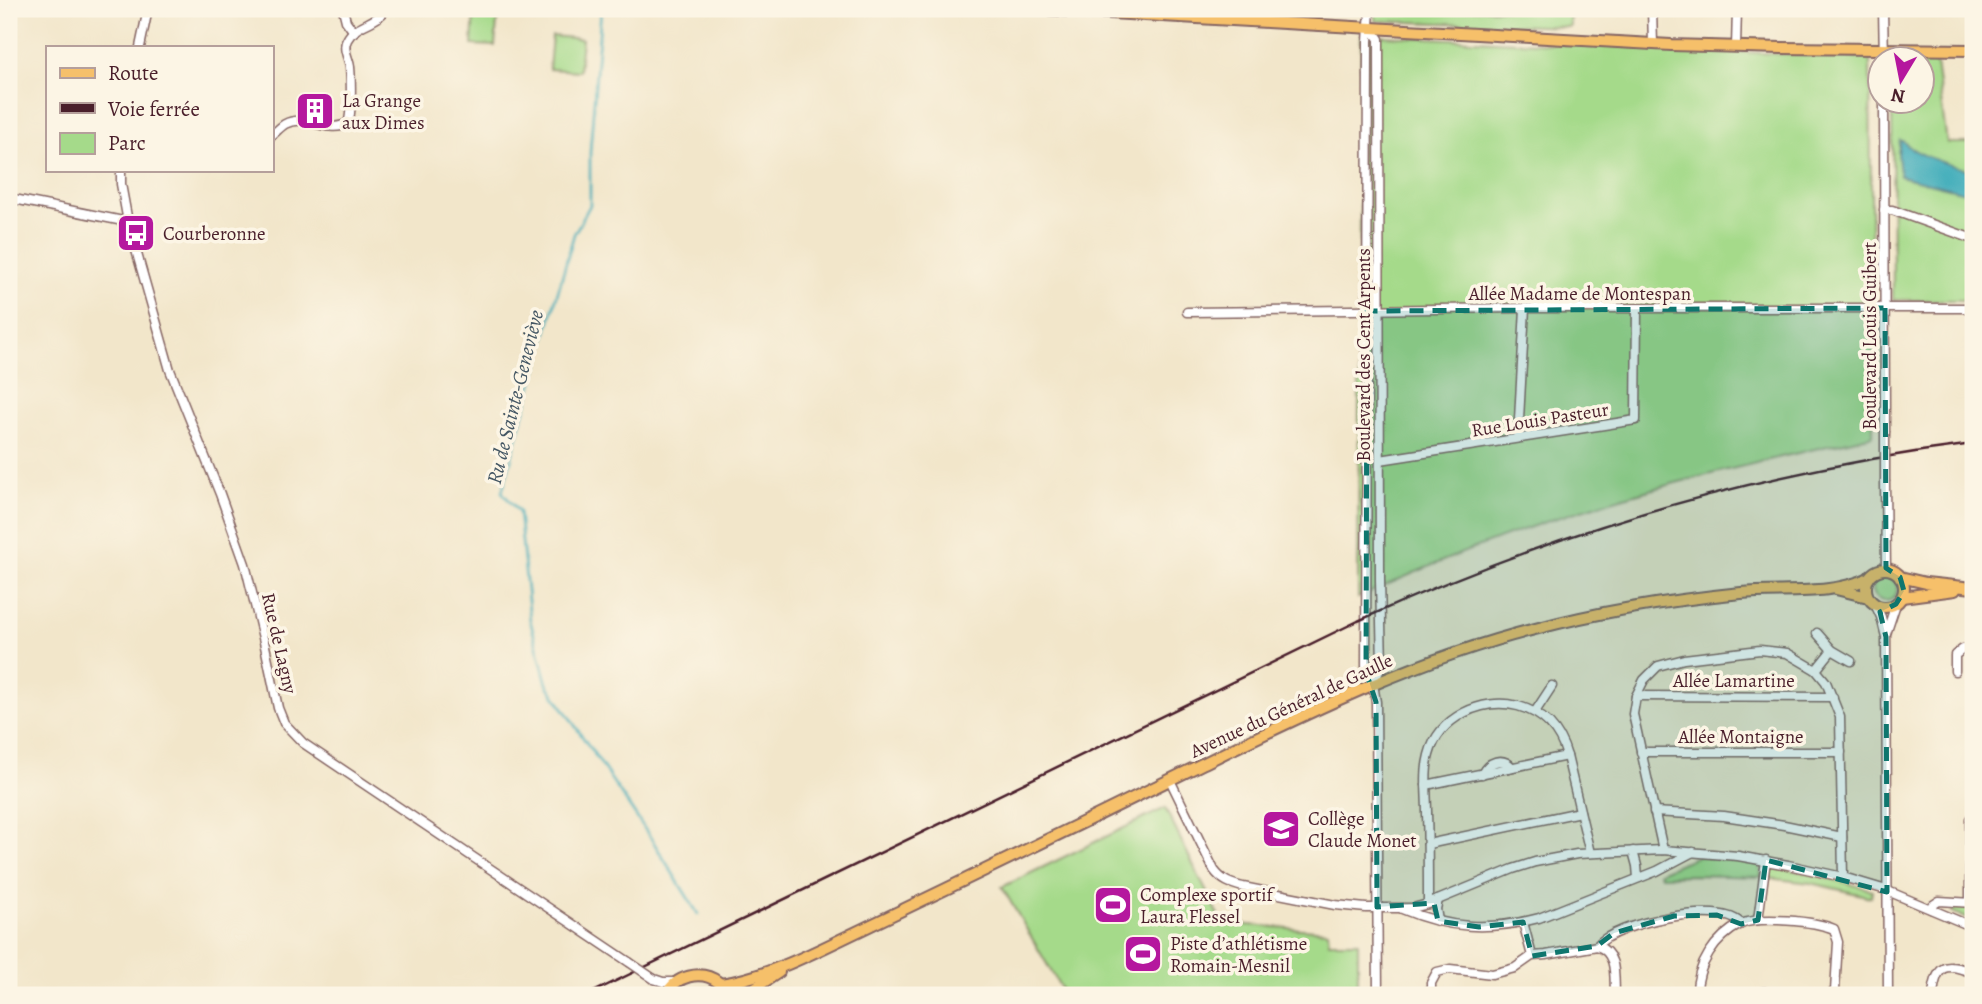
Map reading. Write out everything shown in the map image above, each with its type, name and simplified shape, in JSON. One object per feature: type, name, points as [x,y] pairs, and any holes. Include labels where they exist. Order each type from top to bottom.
[{"type":"main road","points":[[1040,9],[1867,54]]},
{"type":"main road","points":[[1937,52],[1973,50]]},
{"type":"main road","name":"Avenue du Général de Gaulle","points":[[721,984],[740,981],[796,961],[1303,715],[1373,684],[1461,651],[1534,629],[1603,613],[1705,597],[1833,588],[1854,584],[1886,570],[1900,577],[1926,583],[1971,588]]},
{"type":"main road","points":[[1899,601],[1904,591],[1900,577]]},
{"type":"main road","points":[[1869,578],[1866,587],[1872,601]]},
{"type":"main road","name":"Avenue du Général de Gaulle","points":[[1833,588],[1886,607],[1899,601],[1971,588]]},
{"type":"main road","name":"Avenue du Général de Gaulle","points":[[744,995],[796,961]]},
{"type":"main road","points":[[664,995],[677,982],[688,976],[699,975],[721,984],[729,995]]},
{"type":"street","points":[[141,46],[148,9]]},
{"type":"street","points":[[343,9],[346,21],[354,32]]},
{"type":"street","points":[[273,134],[285,124],[293,122],[337,127],[348,123],[351,111],[350,65],[345,44],[349,36],[378,19],[386,9]]},
{"type":"street","name":"Boulevard des Cent Arpents","points":[[1370,9],[1366,672],[1373,684],[1376,702],[1378,995]]},
{"type":"street","points":[[1652,9],[1653,44]]},
{"type":"street","points":[[1737,9],[1737,47]]},
{"type":"street","points":[[1883,9],[1884,46]]},
{"type":"street","name":"Boulevard des Cent Arpents","points":[[1370,27],[1379,39],[1382,665],[1373,684]]},
{"type":"street","name":"Boulevard Louis Guibert","points":[[1884,116],[1886,570]]},
{"type":"street","name":"Rue de Lagny","points":[[121,172],[128,222],[170,370],[245,564],[278,708],[285,723],[301,741],[654,979]]},
{"type":"street","points":[[9,198],[128,222]]},
{"type":"street","points":[[1884,210],[1892,210],[1973,239]]},
{"type":"street","points":[[1518,438],[1525,308]]},
{"type":"street","name":"Allée Madame de Montespan","points":[[1187,312],[1525,308],[1973,308]]},
{"type":"street","name":"Rue Louis Pasteur","points":[[1380,460],[1636,421],[1637,308]]},
{"type":"street","points":[[1872,601],[1881,617],[1886,637],[1888,995]]},
{"type":"street","points":[[1886,637],[1899,601]]},
{"type":"street","points":[[1817,633],[1832,650],[1851,661]]},
{"type":"street","points":[[1955,671],[1955,654],[1963,649],[1973,649]]},
{"type":"street","points":[[1663,850],[1633,713],[1636,696],[1644,680],[1658,666],[1684,659],[1760,650],[1787,653],[1816,670],[1826,682],[1840,717],[1843,877]]},
{"type":"street","points":[[1816,670],[1832,650]]},
{"type":"street","points":[[1535,712],[1552,686]]},
{"type":"street","name":"Allée Lamartine","points":[[1636,696],[1833,697]]},
{"type":"street","points":[[1428,904],[1428,755],[1439,733],[1454,718],[1478,707],[1498,703],[1519,706],[1535,712],[1553,726],[1567,756],[1590,853]]},
{"type":"street","name":"Allée Montaigne","points":[[1642,752],[1841,752]]},
{"type":"street","points":[[1426,785],[1567,756]]},
{"type":"street","points":[[1170,780],[1214,870],[1225,881],[1335,905],[1401,909],[1438,922],[1479,927],[1539,918],[1638,878],[1693,852]]},
{"type":"street","points":[[1428,844],[1580,812]]},
{"type":"street","points":[[1654,812],[1724,816],[1842,837]]},
{"type":"street","points":[[1931,909],[1939,901],[1972,903],[1970,819],[1973,815]]},
{"type":"street","points":[[1401,909],[1428,904],[1513,869],[1556,858],[1590,853],[1663,850],[1766,860],[1843,877],[1973,927]]},
{"type":"street","points":[[1633,851],[1638,878]]},
{"type":"street","points":[[1758,920],[1766,860]]},
{"type":"street","points":[[1438,900],[1438,922]]},
{"type":"street","points":[[1949,917],[1949,909],[1953,903]]},
{"type":"street","points":[[1597,946],[1614,933],[1652,920],[1674,916],[1717,915],[1733,917],[1741,924]]},
{"type":"street","points":[[1697,995],[1699,975],[1706,956],[1720,940],[1741,924],[1758,920],[1820,923],[1834,929],[1839,942],[1835,991],[1829,995]]},
{"type":"street","points":[[1523,922],[1532,956]]},
{"type":"street","points":[[1431,995],[1431,982],[1437,972],[1450,969],[1492,974],[1515,968],[1532,956],[1597,946],[1611,956],[1615,995]]},
{"type":"street","points":[[1933,995],[1939,971],[1948,966],[1973,973]]},
{"type":"street","points":[[654,979],[677,982]]},
{"type":"street","points":[[654,979],[664,995]]},
{"type":"street","points":[[1745,995],[1764,992],[1779,995]]},
{"type":"highlighted area","points":[[1885,308],[1886,568],[1900,577],[1904,591],[1896,604],[1880,612],[1886,637],[1887,892],[1766,860],[1758,920],[1741,924],[1717,915],[1674,916],[1614,933],[1597,946],[1532,956],[1523,922],[1479,927],[1438,921],[1434,903],[1377,907],[1376,702],[1366,672],[1367,311]]},
{"type":"green space","points":[[474,9],[498,9],[495,46],[472,45]]},
{"type":"green space","points":[[1375,9],[1569,9],[1570,27],[1375,21]]},
{"type":"green space","points":[[1361,35],[1867,58],[1867,116],[1870,116],[1873,435],[1708,475],[1585,509],[1474,548],[1358,598]]},
{"type":"green space","points":[[552,36],[582,39],[579,71],[549,69]]},
{"type":"green space","points":[[1937,70],[1947,143],[1973,143],[1973,300],[1893,300],[1892,116],[1937,116]]},
{"type":"green space","points":[[1885,577],[1893,581],[1897,589],[1893,597],[1885,601],[1877,597],[1873,589],[1877,581]]},
{"type":"green space","name":"Complexe sportif Laura Flessel","points":[[1165,808],[1222,923],[1328,931],[1329,942],[1358,942],[1358,995],[1065,995],[1002,887]]},
{"type":"green space","points":[[1697,856],[1759,864],[1761,877],[1660,876],[1659,872]]},
{"type":"green space","points":[[1776,866],[1872,890],[1871,897],[1811,883],[1767,878],[1769,871]]},
{"type":"green space","points":[[1956,905],[1973,906],[1973,922],[1952,912]]},
{"type":"water","points":[[1900,140],[1928,157],[1973,171],[1973,194],[1900,176]]},
{"type":"waterway","name":"Ru de Sainte-Geneviève","points":[[601,9],[590,152],[590,205],[574,234],[502,492],[519,512],[530,620],[547,684],[654,843],[698,914]]},
{"type":"railway","points":[[587,995],[1358,621],[1506,559],[1659,509],[1736,488],[1893,455],[1973,444]]},
{"type":"place","name":"La Grange aux Dimes","points":[[315,111]]},
{"type":"place","name":"Courberonne","points":[[136,233]]},
{"type":"place","name":"Collège Claude Monet","points":[[1281,829]]},
{"type":"place","name":"Complexe sportif Laura Flessel","points":[[1113,905]]},
{"type":"place","name":"Piste d’athlétisme Romain-Mesnil","points":[[1143,954]]}]
